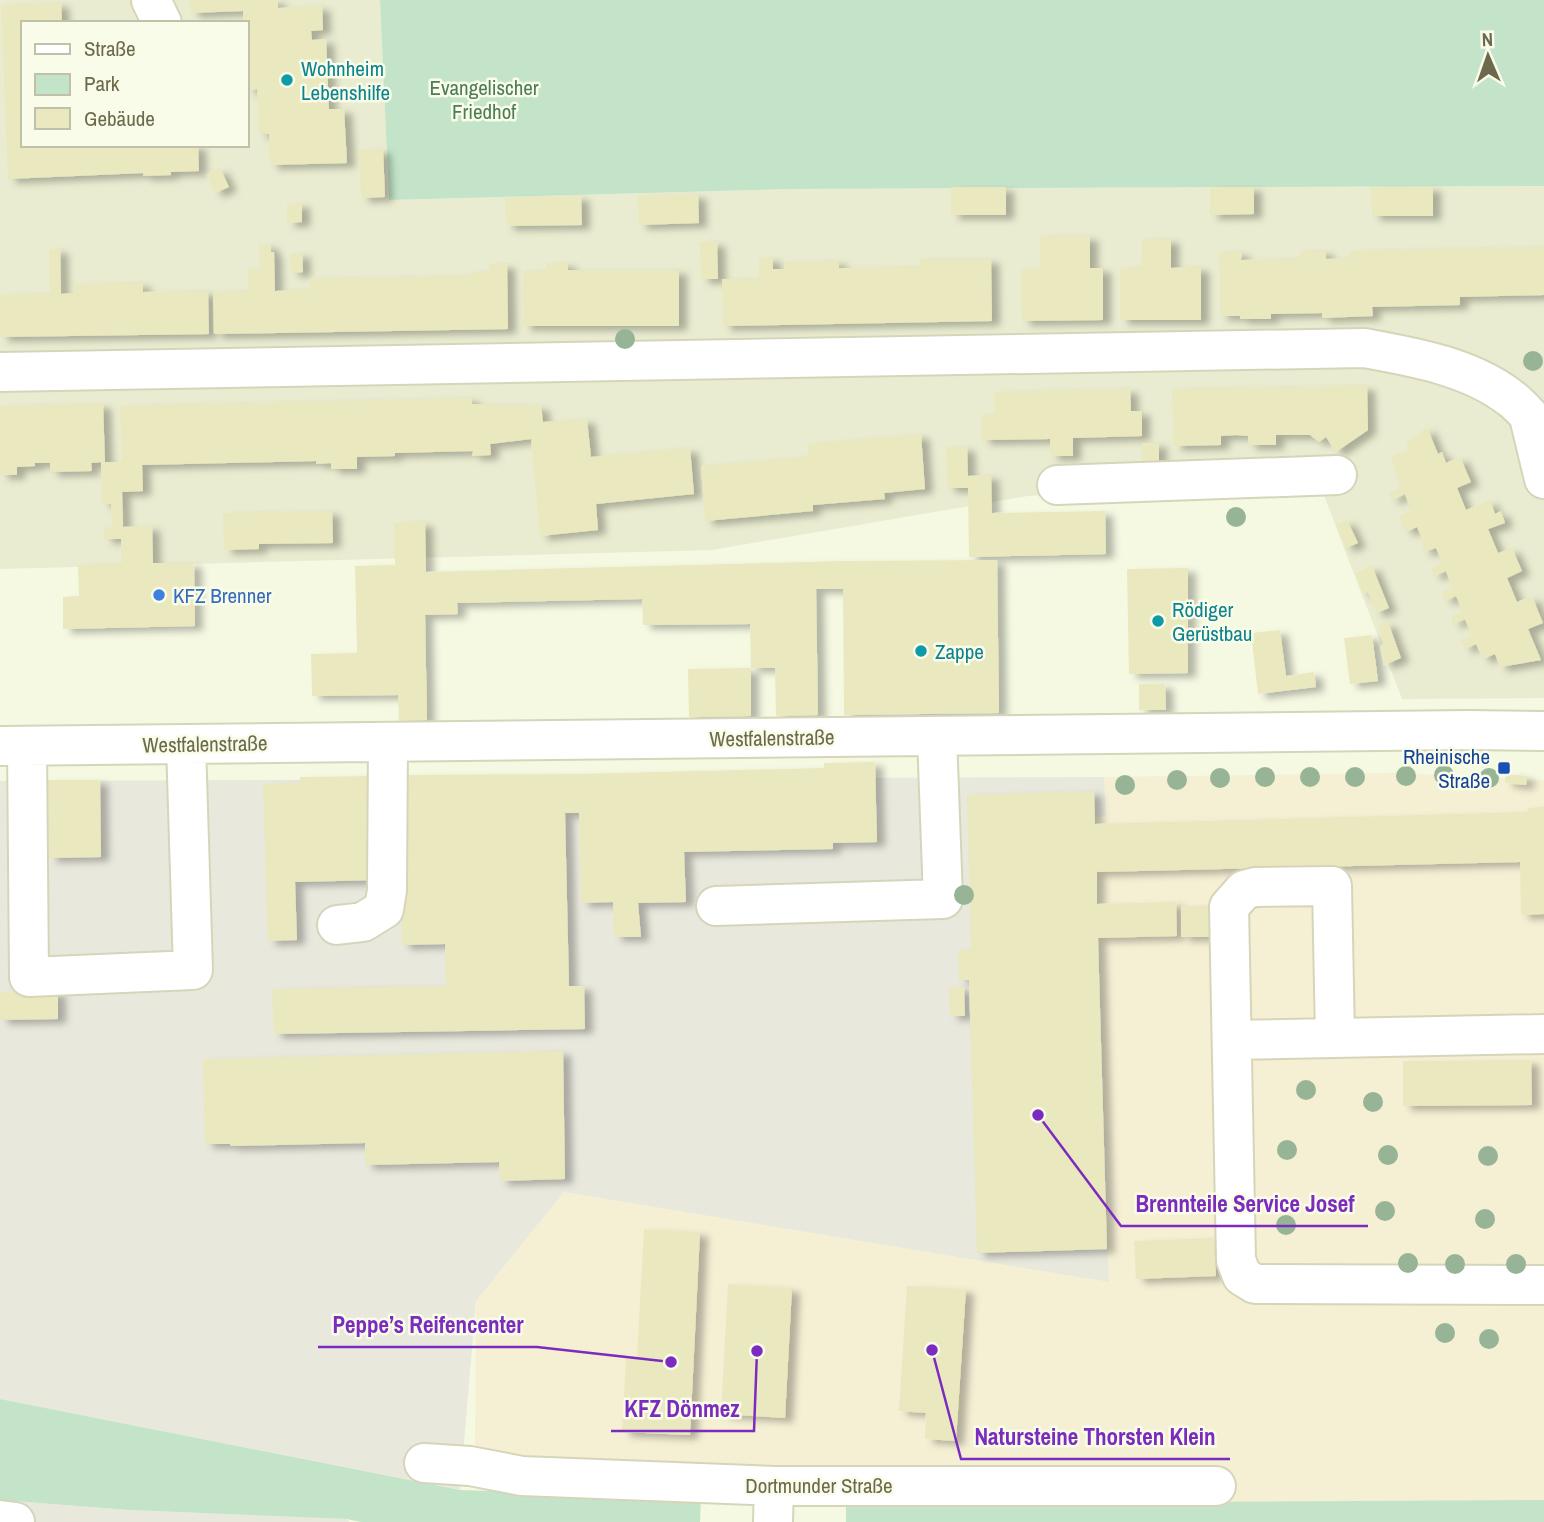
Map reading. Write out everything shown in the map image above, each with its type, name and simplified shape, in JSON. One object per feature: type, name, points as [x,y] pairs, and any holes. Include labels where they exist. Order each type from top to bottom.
[{"type":"street","points":[[151,0],[161,21]]},
{"type":"street","points":[[0,372],[1364,348],[1445,366],[1486,383],[1510,397],[1539,419],[1544,479]]},
{"type":"street","points":[[1057,485],[1337,475]]},
{"type":"street","name":"Westfalenstraße","points":[[13,746],[1544,731]]},
{"type":"street","points":[[716,906],[943,899],[937,736]]},
{"type":"street","points":[[337,925],[363,922],[384,909],[387,890],[388,742]]},
{"type":"street","points":[[13,746],[14,887],[29,977],[194,970],[186,744]]},
{"type":"street","points":[[1335,1037],[1332,886],[1255,887],[1244,890],[1228,907],[1236,1260],[1242,1276],[1255,1284],[1544,1285]]},
{"type":"street","points":[[1232,1040],[1544,1034]]},
{"type":"street","name":"Dortmunder Straße","points":[[424,1463],[470,1466],[522,1476],[773,1504],[1216,1486]]},
{"type":"street","points":[[0,1520],[15,1522]]},
{"type":"shaded area","points":[[0,0],[380,0],[389,200],[788,189],[1544,186],[1544,698],[1402,699],[1320,485],[1028,496],[712,550],[0,569]]},
{"type":"shaded area","points":[[1397,773],[1544,780],[1544,1500],[968,1505],[530,1460],[475,1447],[476,1301],[564,1192],[1109,1282],[1095,817],[1106,815],[1104,777]]},
{"type":"shaded area","points":[[1104,777],[1106,816],[1095,817],[1109,1282],[564,1192],[476,1301],[460,1490],[0,1399],[0,781]]},
{"type":"shaded area","points":[[0,1500],[129,1510],[347,1519],[349,1522],[0,1522]]},
{"type":"green space","name":"Evangelischer Friedhof","points":[[380,0],[1544,0],[1544,186],[788,189],[389,200]]},
{"type":"green space","points":[[0,1399],[460,1490],[701,1497],[700,1522],[361,1522],[347,1519],[129,1510],[0,1500]]},
{"type":"green space","points":[[1544,1500],[1544,1522],[846,1522],[846,1504]]},
{"type":"building","name":"Wohnheim Lebenshilfe","points":[[190,0],[278,0],[278,8],[322,6],[323,30],[311,31],[312,40],[326,39],[329,109],[344,109],[347,163],[270,165],[269,134],[259,134],[257,89],[248,90],[248,21],[243,21],[243,11],[191,13]]},
{"type":"building","points":[[61,3],[62,21],[21,21],[21,147],[198,147],[199,171],[171,172],[171,175],[143,176],[143,173],[8,179],[1,5]]},
{"type":"building","points":[[383,149],[385,197],[361,198],[359,150]]},
{"type":"building","points":[[220,168],[229,187],[215,193],[207,174]]},
{"type":"building","points":[[951,187],[1006,187],[1006,215],[951,215]]},
{"type":"building","points":[[1210,187],[1254,187],[1254,214],[1210,215]]},
{"type":"building","points":[[1371,187],[1433,187],[1433,216],[1372,216]]},
{"type":"building","points":[[698,194],[699,223],[639,225],[638,196]]},
{"type":"building","points":[[581,196],[582,225],[506,226],[505,198]]},
{"type":"building","points":[[302,203],[302,222],[287,223],[287,204]]},
{"type":"building","points":[[1040,236],[1090,236],[1090,268],[1103,268],[1103,320],[1022,321],[1021,270],[1040,269]]},
{"type":"building","points":[[1142,239],[1171,239],[1171,268],[1201,267],[1201,320],[1120,320],[1120,268],[1142,268]]},
{"type":"building","points":[[700,242],[717,242],[718,279],[701,279]]},
{"type":"building","points":[[259,244],[271,245],[271,252],[274,252],[275,291],[310,290],[310,279],[470,276],[471,272],[489,272],[489,264],[507,264],[508,329],[214,334],[213,292],[248,291],[248,269],[260,269]]},
{"type":"building","points":[[1544,247],[1544,295],[1460,297],[1460,305],[1372,307],[1373,316],[1322,318],[1322,313],[1271,314],[1271,319],[1240,319],[1240,316],[1220,316],[1219,252],[1242,252],[1241,260],[1300,259],[1300,251],[1326,251],[1326,259],[1351,258],[1350,251]]},
{"type":"building","points":[[49,249],[60,249],[61,294],[74,293],[74,284],[143,283],[143,292],[208,291],[209,334],[0,337],[0,295],[50,294]]},
{"type":"building","points":[[302,253],[303,272],[291,273],[290,254]]},
{"type":"building","points":[[759,258],[773,258],[773,269],[784,269],[784,262],[839,261],[839,268],[852,268],[920,267],[920,259],[991,259],[992,321],[723,326],[722,279],[759,279]]},
{"type":"building","points":[[546,263],[568,263],[568,270],[679,270],[679,326],[523,326],[523,271],[546,271]]},
{"type":"building","points":[[1367,386],[1368,430],[1336,452],[1326,437],[1319,442],[1310,435],[1276,435],[1276,445],[1248,445],[1248,436],[1236,435],[1221,436],[1221,445],[1174,446],[1172,389]]},
{"type":"building","points":[[1130,389],[1131,411],[1142,411],[1142,436],[1073,438],[1073,456],[1050,456],[1050,439],[982,440],[981,415],[995,414],[994,392]]},
{"type":"building","points":[[472,398],[472,404],[541,406],[543,422],[587,419],[591,457],[690,448],[694,494],[596,504],[598,530],[540,536],[531,439],[490,444],[491,455],[472,456],[473,451],[357,457],[357,469],[331,469],[331,463],[316,464],[316,461],[142,465],[143,491],[122,492],[123,527],[152,526],[153,563],[194,563],[195,626],[63,629],[63,597],[79,596],[78,565],[122,564],[121,539],[104,539],[104,527],[112,528],[111,504],[102,503],[101,462],[91,463],[92,471],[50,472],[50,463],[35,463],[35,466],[17,467],[17,475],[0,475],[0,406],[103,404],[105,462],[122,462],[120,406]]},
{"type":"building","points":[[1427,427],[1438,454],[1442,452],[1446,463],[1460,457],[1471,482],[1457,488],[1466,510],[1490,500],[1495,514],[1501,511],[1505,523],[1488,529],[1498,553],[1512,548],[1522,571],[1507,578],[1517,602],[1532,596],[1543,623],[1528,629],[1541,660],[1500,667],[1495,654],[1483,659],[1476,644],[1465,649],[1461,640],[1472,636],[1465,619],[1453,624],[1451,617],[1463,612],[1456,596],[1445,601],[1442,592],[1452,588],[1446,571],[1434,576],[1431,568],[1443,564],[1436,548],[1424,552],[1421,543],[1424,543],[1417,527],[1406,532],[1399,516],[1411,511],[1405,494],[1392,500],[1389,493],[1401,488],[1391,457],[1408,450],[1406,444]]},
{"type":"building","points":[[921,434],[925,489],[884,493],[885,499],[813,505],[813,511],[705,521],[701,466],[808,457],[808,444]]},
{"type":"building","points":[[1142,443],[1159,443],[1159,471],[1142,471]]},
{"type":"building","points":[[946,447],[967,447],[968,476],[991,475],[992,513],[1105,511],[1106,554],[969,557],[968,488],[947,488]]},
{"type":"building","points":[[332,511],[333,543],[259,544],[259,549],[224,550],[223,513]]},
{"type":"building","points":[[1347,520],[1358,543],[1346,548],[1336,525]]},
{"type":"building","points":[[425,522],[426,572],[842,561],[997,560],[999,713],[844,715],[843,589],[816,589],[818,715],[776,716],[775,668],[751,668],[750,624],[643,625],[642,599],[457,603],[458,614],[425,615],[427,720],[399,721],[398,695],[312,696],[311,654],[357,653],[355,566],[395,565],[394,523]]},
{"type":"building","points":[[1372,566],[1389,608],[1376,613],[1368,592],[1363,594],[1355,573]]},
{"type":"building","name":"Rödiger Gerüstbau","points":[[1188,568],[1188,673],[1129,674],[1127,569]]},
{"type":"building","points":[[1388,622],[1401,658],[1384,665],[1380,646],[1384,644],[1378,625]]},
{"type":"building","points":[[1280,630],[1286,676],[1314,672],[1316,687],[1258,694],[1251,633]]},
{"type":"building","points":[[1372,635],[1378,681],[1350,684],[1344,638]]},
{"type":"building","points":[[751,668],[751,716],[689,717],[688,669]]},
{"type":"building","points":[[1139,684],[1165,684],[1166,710],[1139,710]]},
{"type":"building","points":[[875,762],[877,842],[833,843],[833,849],[684,852],[686,902],[638,903],[641,937],[614,937],[613,902],[581,903],[579,813],[565,813],[569,986],[584,986],[585,1029],[274,1034],[272,989],[446,986],[445,944],[402,945],[399,775],[824,768],[824,763]]},
{"type":"building","points":[[1506,774],[1527,776],[1526,785],[1505,783]]},
{"type":"building","points":[[378,776],[379,880],[295,882],[297,940],[268,941],[263,784],[300,783],[300,777]]},
{"type":"building","points":[[48,780],[100,780],[101,857],[49,858]]},
{"type":"building","points":[[1094,791],[1095,824],[1527,812],[1528,808],[1544,807],[1544,914],[1521,915],[1520,862],[1097,872],[1097,904],[1176,902],[1177,936],[1098,938],[1107,1249],[977,1253],[969,980],[959,980],[958,950],[971,949],[967,795]]},
{"type":"building","points":[[1181,906],[1213,906],[1213,937],[1181,937]]},
{"type":"building","points":[[949,987],[964,987],[965,1016],[950,1016]]},
{"type":"building","points":[[58,991],[58,1019],[0,1020],[0,992]]},
{"type":"building","points":[[563,1051],[565,1179],[500,1181],[499,1162],[365,1165],[365,1143],[231,1146],[205,1144],[203,1059]]},
{"type":"building","points":[[1531,1060],[1532,1105],[1403,1106],[1403,1061]]},
{"type":"building","points":[[644,1229],[700,1232],[690,1435],[622,1432],[626,1359],[637,1359]]},
{"type":"building","points":[[1214,1238],[1216,1276],[1136,1279],[1134,1241]]},
{"type":"building","points":[[728,1284],[792,1288],[785,1418],[721,1414]]},
{"type":"building","points":[[907,1286],[966,1289],[956,1441],[925,1439],[926,1413],[899,1411]]},
{"type":"place","name":"Wohnheim Lebenshilfe","points":[[287,80]]},
{"type":"place","name":"KFZ Brenner","points":[[159,595]]},
{"type":"place","name":"Rödiger Gerüstbau","points":[[1158,621]]},
{"type":"place","name":"Zappe","points":[[921,651]]},
{"type":"place","name":"Rheinische Straße","points":[[1504,768]]},
{"type":"place","name":"Brennteile Service Josef","points":[[1038,1115]]},
{"type":"place","name":"Natursteine Thorsten Klein","points":[[932,1350]]},
{"type":"place","name":"KFZ Dönmez","points":[[757,1351]]},
{"type":"place","name":"Peppe’s Reifencenter","points":[[671,1362]]}]
